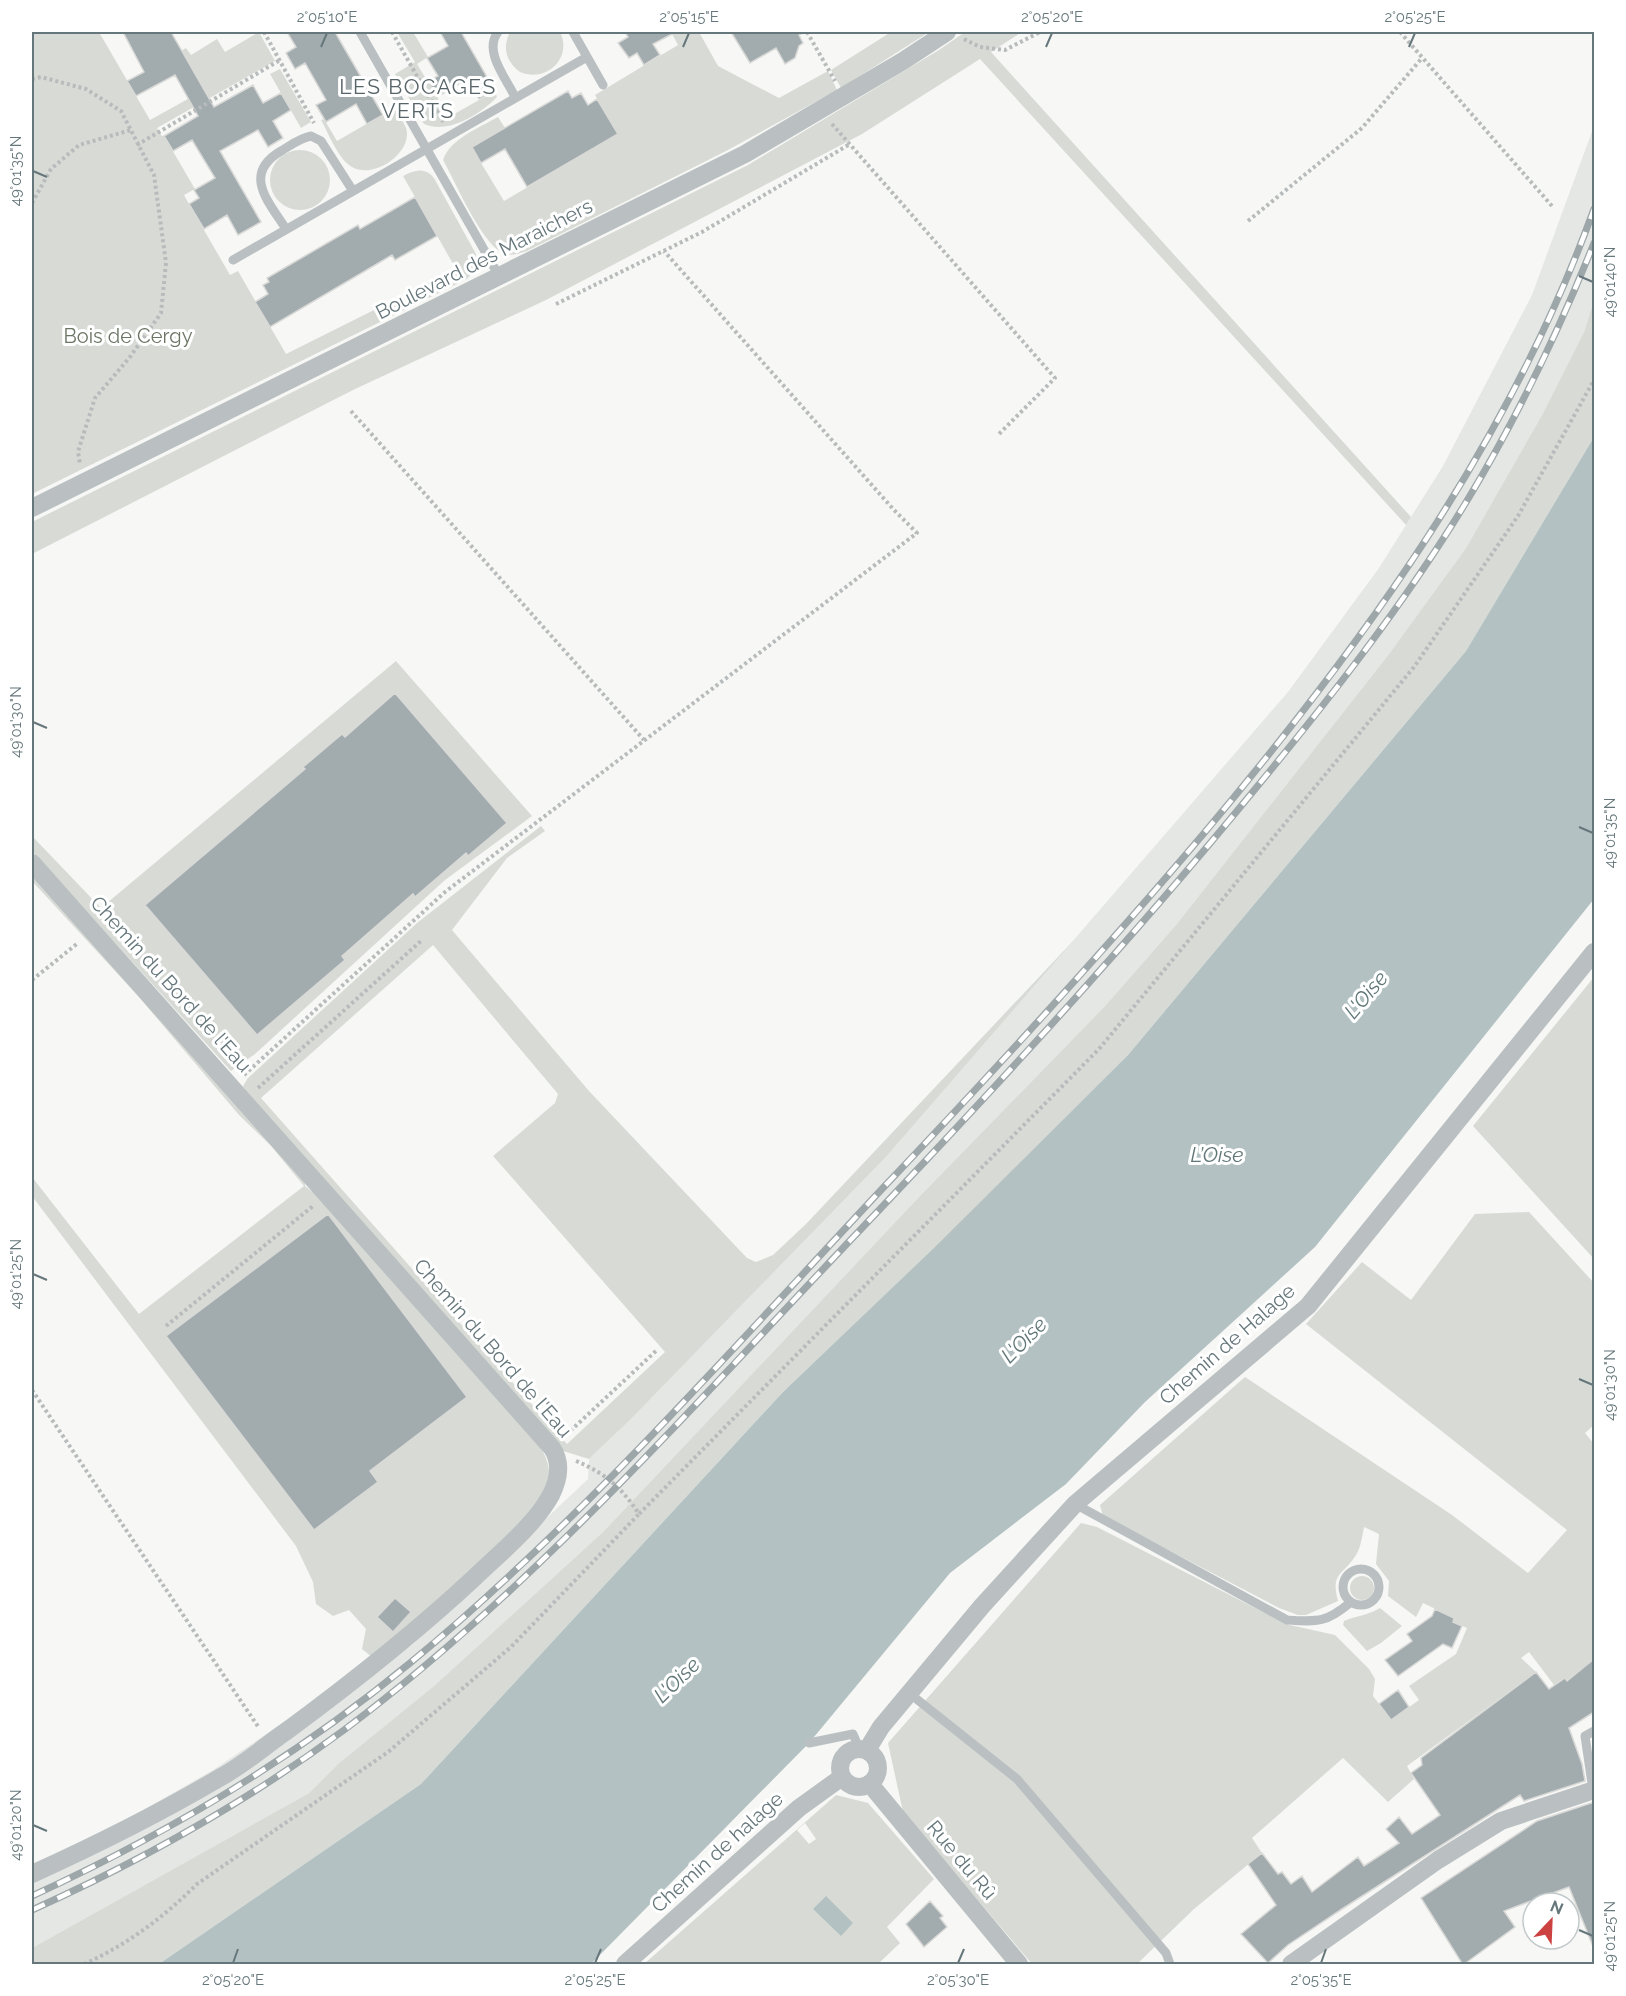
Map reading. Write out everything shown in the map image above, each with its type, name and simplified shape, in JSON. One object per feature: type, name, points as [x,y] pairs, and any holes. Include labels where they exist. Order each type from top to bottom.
[{"type":"street","name":"Boulevard des Maraichers","points":[[32,508],[745,154],[903,61],[954,34]]},
{"type":"street","name":"Chemin du Bord de l'Eau","points":[[32,863],[555,1452],[559,1471],[550,1496],[532,1520],[412,1636],[223,1776],[93,1846],[32,1874]]},
{"type":"street","name":"Chemin de Halage","points":[[863,1749],[982,1606],[1075,1504],[1308,1306],[1594,952]]},
{"type":"street","points":[[863,1749],[879,1764],[877,1775],[870,1784],[857,1787],[846,1782],[842,1777],[840,1764],[847,1753],[863,1749]]},
{"type":"street","name":"Chemin de halage","points":[[624,1965],[799,1808],[842,1777]]},
{"type":"street","name":"Rue du Rû","points":[[870,1784],[1019,1965]]},
{"type":"street","points":[[1291,1965],[1438,1860],[1502,1821],[1594,1790]]},
{"type":"lane","points":[[360,32],[500,276]]},
{"type":"lane","points":[[498,32],[493,43],[493,54],[515,97]]},
{"type":"lane","points":[[573,32],[603,85]]},
{"type":"lane","points":[[233,260],[587,57]]},
{"type":"lane","points":[[286,229],[264,195],[260,175],[264,164],[272,156],[299,140],[316,137],[321,141],[353,191]]},
{"type":"lane","points":[[1075,1504],[1287,1620],[1321,1622],[1334,1616],[1351,1602]]},
{"type":"lane","points":[[1356,1569],[1369,1570],[1378,1580],[1379,1593],[1370,1603],[1364,1605],[1351,1602],[1343,1591],[1345,1578],[1356,1569]]},
{"type":"lane","points":[[909,1693],[1017,1779],[1166,1953],[1170,1965]]},
{"type":"lane","points":[[1594,1731],[1585,1736],[1594,1790]]},
{"type":"lane","points":[[809,1743],[853,1734],[863,1749]]},
{"type":"path","points":[[264,32],[316,126],[316,137]]},
{"type":"path","points":[[392,32],[450,134]]},
{"type":"path","points":[[807,32],[843,97]]},
{"type":"path","points":[[954,34],[980,47],[1005,50],[1040,32]]},
{"type":"path","points":[[1400,32],[1552,206]]},
{"type":"path","points":[[1248,220],[1362,128],[1422,58]]},
{"type":"path","points":[[137,145],[280,60]]},
{"type":"path","points":[[32,79],[41,77],[86,89],[121,111],[154,175],[166,263],[161,313],[130,357],[95,398],[78,452],[88,480]]},
{"type":"path","points":[[819,111],[1055,378],[999,434]]},
{"type":"path","points":[[32,203],[51,169],[79,146],[131,130]]},
{"type":"path","points":[[556,304],[702,232],[850,144]]},
{"type":"path","points":[[238,1093],[445,892],[917,533],[886,502],[664,251]]},
{"type":"path","points":[[84,1965],[114,1951],[173,1908],[197,1884],[388,1752],[511,1647],[639,1514],[1099,1049],[1414,667],[1518,516],[1594,380]]},
{"type":"path","points":[[351,411],[644,740]]},
{"type":"path","points":[[32,980],[93,932]]},
{"type":"path","points":[[238,1093],[422,940]]},
{"type":"path","points":[[166,1326],[327,1194]]},
{"type":"path","points":[[639,1514],[629,1498],[600,1470],[555,1452],[658,1349]]},
{"type":"path","points":[[32,1390],[269,1743]]},
{"type":"shaded area","points":[[1594,126],[1594,300],[1584,332],[1542,415],[1466,548],[1389,654],[1176,925],[1105,1006],[918,1198],[603,1532],[435,1685],[338,1764],[309,1793],[32,1948],[32,1866],[126,1820],[213,1770],[349,1678],[373,1658],[411,1646],[588,1479],[589,1459],[632,1418],[886,1157],[1288,692],[1379,568],[1443,466],[1532,295]]},
{"type":"green space","name":"Bois de Cergy","points":[[32,32],[99,32],[150,120],[204,90],[181,51],[186,48],[191,55],[217,39],[225,52],[259,32],[275,61],[157,128],[195,189],[184,195],[189,204],[230,275],[238,271],[286,354],[456,269],[403,176],[407,174],[423,171],[434,178],[476,254],[475,270],[467,279],[32,494]]},
{"type":"green space","points":[[397,32],[413,32],[428,57],[417,64],[449,117],[495,91],[497,97],[473,116],[453,125],[433,127],[424,124],[395,74],[415,62]]},
{"type":"green space","points":[[510,32],[560,32],[563,51],[560,59],[548,71],[539,74],[530,75],[520,72],[511,64],[507,54],[506,43]]},
{"type":"green space","points":[[671,32],[699,32],[718,66],[779,98],[828,71],[837,90],[728,150],[527,251],[508,255],[497,249],[479,227],[462,197],[443,160],[447,152],[466,134],[498,117],[505,128],[472,148],[504,201],[617,134],[595,95],[678,45]]},
{"type":"green space","points":[[891,32],[929,32],[841,88],[831,70]]},
{"type":"green space","points":[[965,32],[1022,32],[991,52],[1411,517],[1406,525],[980,59],[862,134],[546,300],[353,390],[32,554],[32,522],[748,165]]},
{"type":"green space","points":[[280,69],[311,122],[301,128],[270,74]]},
{"type":"green space","points":[[394,108],[406,127],[406,142],[395,157],[378,168],[369,170],[360,170],[347,163],[338,152],[321,120],[324,119],[337,141]]},
{"type":"green space","points":[[294,150],[306,150],[317,155],[325,163],[330,180],[328,192],[317,205],[306,210],[294,210],[283,205],[275,197],[270,186],[270,174],[275,163],[283,155]]},
{"type":"green space","points":[[1594,300],[1594,437],[1466,651],[1128,1055],[934,1249],[783,1392],[421,1784],[159,1964],[32,1964],[32,1948],[309,1793],[338,1764],[435,1685],[603,1532],[918,1198],[1105,1006],[1176,925],[1389,654],[1466,548],[1542,415],[1584,332]]},
{"type":"green space","points":[[396,661],[532,816],[445,880],[255,1054],[231,1071],[32,851],[32,836],[101,908]],"holes":[[[395,694],[507,823],[468,856],[357,727]],[[342,734],[454,863],[416,896],[303,768]],[[267,801],[376,927],[355,945],[247,819]]]},
{"type":"green space","points":[[541,826],[545,831],[507,858],[452,930],[589,1091],[747,1258],[756,1262],[773,1255],[806,1224],[1074,940],[886,1157],[632,1418],[589,1459],[563,1451],[252,1102],[243,1086],[248,1078],[417,923]],"holes":[[[433,945],[558,1094],[555,1103],[493,1156],[665,1352],[567,1444],[261,1098]]]},
{"type":"green space","points":[[32,874],[305,1180],[305,1186],[330,1206],[527,1426],[544,1454],[549,1469],[548,1486],[506,1541],[373,1658],[362,1649],[366,1629],[349,1610],[333,1616],[316,1604],[313,1582],[296,1546],[32,1196],[32,1177],[139,1314],[304,1186],[271,1146],[239,1115],[138,996],[32,881]],"holes":[[[328,1214],[467,1397],[370,1471],[378,1482],[314,1530],[166,1336]]]},
{"type":"green space","points":[[1594,977],[1594,1259],[1473,1126]]},
{"type":"green space","points":[[1529,1212],[1594,1283],[1594,1425],[1585,1433],[1594,1444],[1594,1660],[1567,1680],[1564,1678],[1554,1685],[1529,1652],[1521,1658],[1536,1672],[1407,1766],[1414,1779],[1388,1802],[1343,1758],[1252,1838],[1262,1853],[1194,1909],[1137,1964],[1032,1964],[903,1812],[888,1743],[1081,1523],[1097,1527],[1290,1625],[1335,1635],[1369,1669],[1375,1679],[1373,1696],[1391,1720],[1419,1700],[1409,1686],[1456,1654],[1467,1628],[1453,1622],[1454,1618],[1423,1603],[1416,1617],[1388,1596],[1389,1581],[1376,1564],[1379,1534],[1364,1527],[1358,1552],[1337,1579],[1338,1601],[1306,1615],[1298,1615],[1279,1608],[1103,1516],[1100,1505],[1245,1377],[1452,1515],[1528,1573],[1567,1530],[1306,1324],[1362,1262],[1411,1300],[1475,1214]]},
{"type":"green space","points":[[1362,1576],[1371,1579],[1374,1588],[1371,1597],[1362,1600],[1353,1597],[1350,1588],[1353,1579]]},
{"type":"green space","points":[[1380,1608],[1402,1626],[1367,1651],[1343,1625],[1344,1621]]},
{"type":"green space","points":[[836,1795],[868,1803],[934,1879],[887,1927],[900,1943],[878,1964],[644,1964]],"holes":[[[805,1823],[816,1839],[809,1844],[797,1830]]]},
{"type":"water","name":"L’Oise","points":[[1594,437],[1594,899],[1315,1247],[1145,1402],[1066,1484],[950,1573],[809,1743],[591,1964],[159,1964],[421,1784],[783,1392],[934,1248],[1128,1055],[1466,651]]},
{"type":"water","points":[[826,1896],[853,1923],[841,1936],[813,1909]]},
{"type":"building","points":[[123,32],[171,32],[214,107],[253,85],[263,103],[281,93],[291,110],[273,121],[283,138],[268,147],[258,130],[220,151],[261,222],[238,235],[227,215],[204,229],[189,204],[199,198],[194,190],[215,178],[192,140],[173,151],[164,136],[198,116],[175,75],[136,96],[127,81],[144,72]]},
{"type":"building","points":[[287,32],[335,32],[383,115],[367,124],[356,104],[326,122],[316,105],[326,100],[305,63],[295,69],[286,53],[296,47]]},
{"type":"building","points":[[440,32],[461,32],[495,91],[479,99],[468,79],[437,97],[428,81],[438,76],[427,58],[448,46]]},
{"type":"building","points":[[625,32],[676,32],[653,44],[660,55],[644,65],[637,53],[629,58],[618,43],[628,37]]},
{"type":"building","points":[[731,32],[805,32],[799,35],[803,43],[799,46],[795,58],[785,64],[776,48],[750,63]]},
{"type":"building","points":[[568,91],[572,98],[581,93],[588,105],[597,99],[618,134],[527,187],[505,149],[481,163],[472,147]]},
{"type":"building","points":[[415,197],[437,236],[395,260],[392,255],[270,327],[255,302],[268,294],[263,285],[269,282],[267,278],[358,225],[360,229]]},
{"type":"building","points":[[395,693],[507,823],[468,856],[466,853],[415,897],[413,894],[342,956],[345,960],[257,1035],[145,905],[305,769],[303,767],[342,734],[345,737]]},
{"type":"building","points":[[328,1214],[467,1397],[370,1471],[378,1482],[314,1530],[166,1336]]},
{"type":"building","points":[[395,1598],[411,1612],[393,1632],[377,1617]]},
{"type":"building","points":[[1435,1609],[1454,1618],[1453,1622],[1462,1626],[1452,1648],[1443,1644],[1398,1676],[1385,1660],[1412,1641],[1407,1634],[1432,1616]]},
{"type":"building","points":[[1594,1659],[1594,1712],[1569,1728],[1582,1764],[1585,1781],[1524,1801],[1520,1795],[1288,1945],[1268,1963],[1241,1934],[1276,1905],[1248,1864],[1262,1853],[1278,1874],[1282,1872],[1291,1884],[1302,1876],[1312,1892],[1358,1857],[1364,1866],[1399,1843],[1386,1829],[1399,1817],[1412,1834],[1440,1815],[1411,1773],[1422,1765],[1421,1758],[1536,1672],[1549,1689],[1565,1678],[1567,1681]]},
{"type":"building","points":[[1398,1690],[1409,1707],[1391,1720],[1379,1704]]},
{"type":"building","points":[[1594,1802],[1594,1949],[1581,1917],[1581,1891],[1571,1891],[1569,1887],[1558,1891],[1521,1891],[1521,1905],[1504,1911],[1515,1927],[1463,1965],[1421,1898],[1537,1821]]},
{"type":"building","points":[[930,1901],[943,1916],[940,1918],[947,1927],[924,1947],[906,1924]]},
{"type":"railway","points":[[32,1896],[181,1820],[275,1762],[366,1698],[473,1609],[595,1494],[654,1434],[1005,1057],[1205,832],[1264,761],[1376,614],[1475,459],[1520,378],[1559,295],[1594,209]]},
{"type":"railway","points":[[32,1910],[113,1871],[232,1805],[308,1756],[415,1674],[549,1554],[613,1490],[962,1122],[1061,1014],[1204,850],[1308,724],[1390,616],[1441,542],[1502,440],[1551,343],[1594,243]]},
{"type":"district","name":"LES BOCAGES VERTS","points":[[418,99]]},
{"type":"water label","name":"L'Oise","points":[[1366,995]]},
{"type":"water label","name":"L'Oise","points":[[1024,1340]]},
{"type":"water label","name":"L'Oise","points":[[677,1680]]}]
